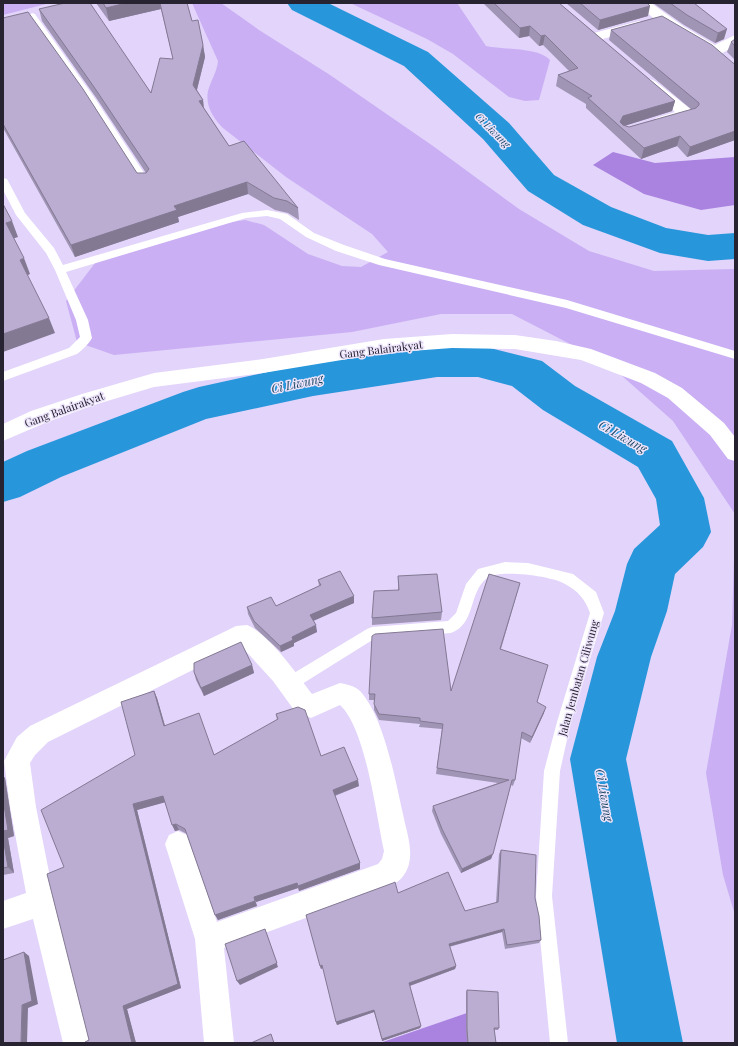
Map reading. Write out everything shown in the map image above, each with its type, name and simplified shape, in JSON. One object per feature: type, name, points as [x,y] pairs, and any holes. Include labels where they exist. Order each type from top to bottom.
[{"type":"street","points":[[642,3],[662,19],[691,38],[715,50],[726,62]]},
{"type":"street","points":[[595,37],[662,19]]},
{"type":"street","points":[[715,50],[734,41]]},
{"type":"street","points":[[638,74],[687,114],[649,125]]},
{"type":"street","name":"Gang Balairakyat","points":[[3,433],[38,417],[154,380],[264,366],[384,346],[452,341],[515,342],[584,354],[648,378],[675,393],[717,429],[735,453]]},
{"type":"street","points":[[78,1043],[50,927],[41,902],[23,807],[17,761],[26,746],[39,734],[236,637],[247,636],[282,673],[297,695],[307,705],[310,706],[339,694],[350,698],[362,714],[374,748],[379,770],[396,851],[395,865],[387,874],[209,939]]},
{"type":"street","points":[[178,844],[209,939],[219,1043]]},
{"type":"street","points":[[3,915],[41,902]]},
{"type":"lane","points":[[32,16],[91,100],[145,182]]},
{"type":"lane","points":[[3,181],[21,215],[50,251],[82,320],[86,338],[80,346],[73,351],[3,378]]},
{"type":"lane","points":[[60,270],[246,215],[267,213],[283,216],[316,237],[383,262],[567,304],[735,355]]},
{"type":"lane","name":"Jalan Jembatan Ciliwung","points":[[289,684],[372,633],[451,627],[462,616],[471,588],[483,573],[505,568],[528,569],[568,578],[591,596],[597,613],[564,722],[552,771],[544,896],[559,1043]]},
{"type":"shaded area","points":[[3,3],[50,3],[3,15]]},
{"type":"shaded area","points":[[192,3],[221,3],[259,30],[330,75],[433,146],[519,209],[589,251],[654,271],[735,269],[735,514],[673,421],[621,375],[574,346],[512,314],[441,314],[352,332],[114,355],[77,342],[66,301],[102,254],[207,226],[245,220],[264,225],[308,254],[342,266],[361,267],[388,252],[372,234],[286,177],[216,121],[209,107],[207,97],[218,61]]},
{"type":"shaded area","points":[[350,3],[457,3],[486,46],[529,51],[545,56],[550,60],[539,100],[525,101],[509,97],[453,54],[427,39]]},
{"type":"shaded area","points":[[613,152],[655,163],[735,157],[735,205],[701,210],[644,194],[593,165]]},
{"type":"shaded area","points":[[735,526],[735,915],[723,875],[706,773],[732,625]]},
{"type":"shaded area","points":[[467,1013],[476,1043],[380,1043]]},
{"type":"building","points":[[65,3],[90,3],[151,93],[160,58],[173,59],[160,3],[187,3],[192,21],[198,20],[203,45],[193,85],[203,100],[199,101],[229,146],[244,141],[298,208],[287,201],[274,198],[247,182],[174,206],[177,210],[71,245],[3,124],[3,18],[28,12],[83,89],[137,173],[146,173],[149,169],[39,9]]},
{"type":"building","points":[[103,3],[126,3],[106,8]]},
{"type":"building","points":[[494,3],[559,3],[675,101],[623,116],[620,122],[629,127],[696,108],[699,105],[699,103],[611,30],[662,16],[712,45],[735,64],[735,131],[690,147],[680,136],[644,148],[588,98],[592,96],[558,75],[578,68],[545,35],[541,36],[530,26],[520,28]]},
{"type":"building","points":[[580,3],[647,3],[650,6],[600,20]]},
{"type":"building","points":[[670,3],[694,3],[727,29],[718,33]]},
{"type":"building","points":[[735,39],[735,46],[731,42]]},
{"type":"building","points":[[3,204],[12,221],[6,223],[24,258],[20,260],[49,318],[3,334]]},
{"type":"building","points":[[340,571],[354,596],[310,615],[316,625],[292,637],[293,640],[280,646],[254,621],[247,607],[271,597],[276,606],[321,585],[318,580]]},
{"type":"building","points":[[437,574],[442,612],[372,618],[374,591],[399,590],[398,576]]},
{"type":"building","points":[[489,574],[520,583],[500,649],[548,665],[537,702],[546,707],[532,737],[522,732],[515,780],[512,780],[493,854],[462,869],[442,829],[433,806],[509,780],[437,768],[443,724],[420,721],[420,718],[379,714],[374,704],[375,694],[369,694],[372,636],[375,634],[443,629],[451,691]]},
{"type":"building","points":[[241,642],[252,665],[201,688],[194,672],[194,663]]},
{"type":"building","points":[[154,691],[164,726],[199,713],[214,755],[278,719],[276,714],[298,707],[305,710],[321,756],[344,747],[358,780],[333,790],[360,863],[298,886],[297,883],[254,897],[255,901],[215,915],[185,829],[176,824],[172,825],[163,796],[133,804],[178,984],[123,1006],[132,1043],[86,1043],[85,1042],[89,1040],[47,874],[64,867],[41,810],[135,755],[121,702]]},
{"type":"building","points":[[3,799],[8,830],[3,831]]},
{"type":"building","points":[[3,838],[8,867],[3,868]]},
{"type":"building","points":[[501,850],[536,855],[535,898],[539,916],[541,940],[507,945],[504,929],[449,944],[456,966],[409,983],[421,1026],[382,1039],[374,1010],[336,1022],[322,965],[320,966],[306,915],[395,882],[398,893],[448,872],[465,911],[498,902]]},
{"type":"building","points":[[265,929],[277,963],[237,981],[225,944]]},
{"type":"building","points":[[24,952],[32,1001],[22,1005],[21,1043],[3,1043],[3,960]]},
{"type":"building","points":[[467,990],[498,992],[499,1028],[494,1028],[496,1043],[468,1043]]},
{"type":"building","points":[[271,1034],[274,1043],[251,1043]]},
{"type":"waterway","name":"Ci Liwung","points":[[303,3],[416,59],[496,131],[541,183],[597,216],[660,240],[708,248],[735,246]]},
{"type":"waterway","name":"Ci Liwung","points":[[3,483],[44,464],[199,404],[313,379],[437,361],[478,361],[526,373],[559,398],[655,454],[680,498],[686,532],[652,564],[641,611],[624,657],[598,759],[650,1043]]}]
